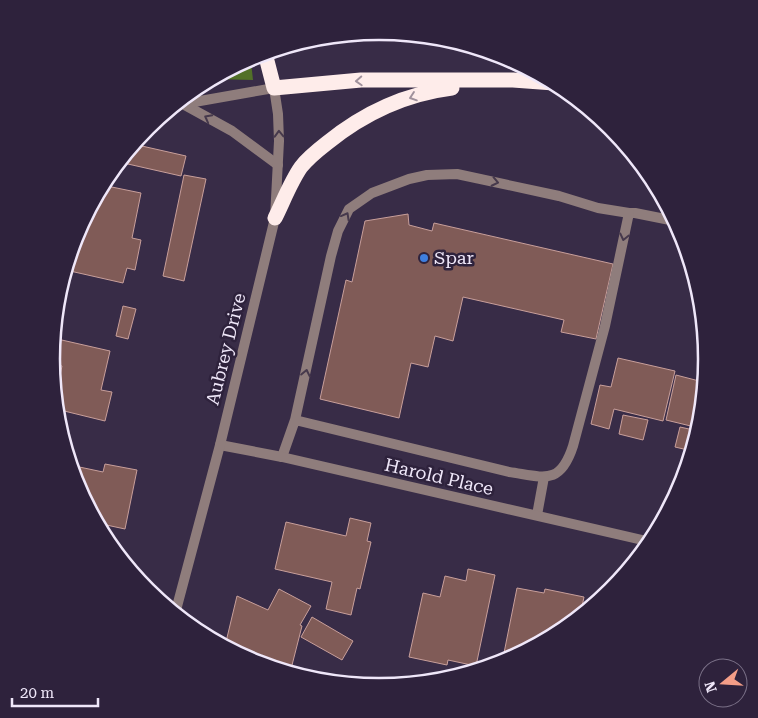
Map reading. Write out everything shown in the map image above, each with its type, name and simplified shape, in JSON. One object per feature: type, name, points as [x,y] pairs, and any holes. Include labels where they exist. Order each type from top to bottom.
[{"type":"highway","points":[[267,60],[274,88],[361,80],[536,82]]},
{"type":"highway","points":[[275,218],[301,167],[316,152],[358,120],[392,104],[430,91],[513,80]]},
{"type":"street","points":[[190,102],[274,88]]},
{"type":"street","name":"Aubrey Drive","points":[[178,606],[220,445],[275,218],[278,114],[274,88]]},
{"type":"street","points":[[185,106],[232,131],[278,165]]},
{"type":"street","points":[[282,457],[295,420],[338,231],[349,209],[372,193],[408,179],[427,175],[457,174],[559,196],[598,208],[666,219]]},
{"type":"street","points":[[295,420],[433,452],[465,462],[544,477],[556,475],[568,461],[571,454],[605,326],[629,213]]},
{"type":"street","name":"Harold Place","points":[[220,445],[282,457],[641,540]]},
{"type":"street","points":[[537,515],[544,477]]},
{"type":"green space","points":[[252,67],[253,80],[227,79]]},
{"type":"building","points":[[142,146],[186,156],[181,176],[127,164]]},
{"type":"building","points":[[184,175],[206,179],[184,281],[163,276]]},
{"type":"building","points":[[111,187],[141,193],[132,238],[141,240],[135,270],[127,268],[123,283],[72,272],[84,237]]},
{"type":"building","points":[[408,214],[409,225],[432,231],[434,223],[613,264],[596,339],[561,332],[564,320],[463,297],[453,341],[435,336],[428,367],[411,363],[399,418],[320,399],[346,280],[352,282],[365,221]]},
{"type":"building","points":[[123,306],[136,309],[128,339],[116,336]]},
{"type":"building","points":[[61,340],[110,351],[101,390],[112,392],[105,421],[65,411],[61,380],[62,366],[60,366],[60,359]]},
{"type":"building","points":[[618,358],[675,371],[663,421],[614,409],[609,429],[591,424],[600,385],[611,387]]},
{"type":"building","points":[[676,375],[697,380],[691,426],[666,420]]},
{"type":"building","points":[[623,415],[648,420],[643,440],[619,434]]},
{"type":"building","points":[[680,427],[690,429],[685,449],[675,447]]},
{"type":"building","points":[[105,464],[137,470],[125,529],[107,525],[93,500],[79,467],[103,472]]},
{"type":"building","points":[[350,518],[371,523],[367,541],[371,542],[360,589],[357,588],[351,615],[326,609],[332,582],[275,569],[286,522],[346,536]]},
{"type":"building","points":[[468,569],[495,575],[477,663],[470,665],[448,660],[447,665],[409,657],[423,593],[440,597],[445,576],[466,581]]},
{"type":"building","points":[[517,588],[544,593],[545,589],[584,597],[582,604],[556,624],[504,653]]},
{"type":"building","points":[[279,589],[311,606],[300,625],[302,626],[292,666],[257,654],[227,639],[237,596],[268,610]]},
{"type":"building","points":[[312,617],[353,641],[342,660],[301,637]]},
{"type":"place","name":"Spar","points":[[424,258]]}]
